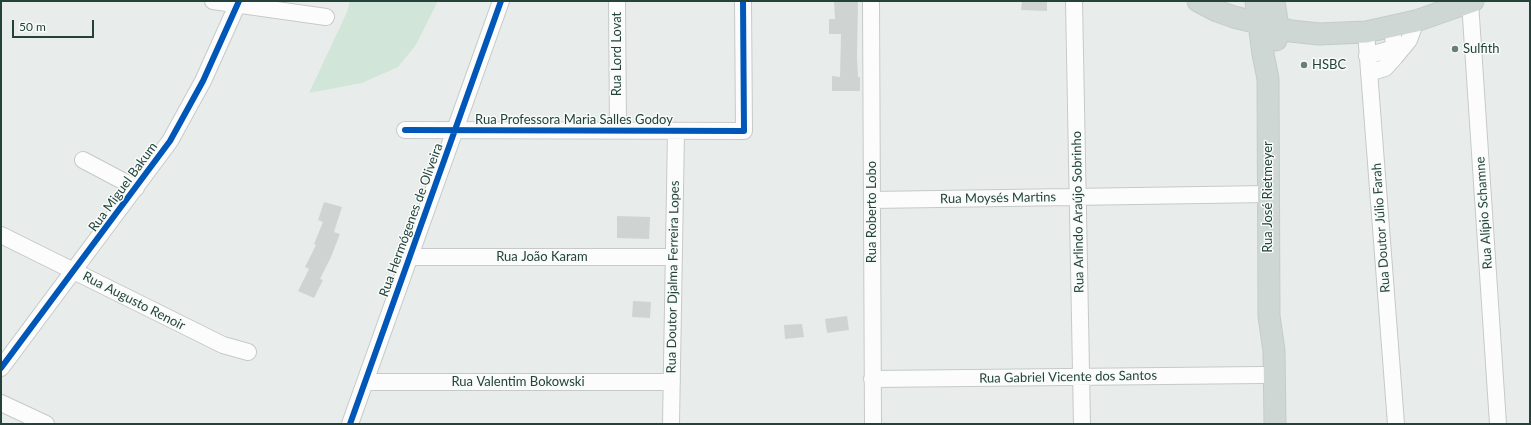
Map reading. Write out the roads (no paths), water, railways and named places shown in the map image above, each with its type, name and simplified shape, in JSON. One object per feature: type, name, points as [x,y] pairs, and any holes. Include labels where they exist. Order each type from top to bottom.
[{"type":"main road","points":[[1198,1],[1217,11],[1267,14]]},
{"type":"main road","points":[[1208,1],[1223,3],[1343,32],[1366,32],[1416,21],[1471,2]]},
{"type":"main road","name":"Rua José Rietmeyer","points":[[1267,14],[1263,59],[1268,79],[1269,316],[1274,351],[1275,424]]},
{"type":"main road","name":"Rua José Rietmeyer","points":[[1263,424],[1263,350],[1269,316]]},
{"type":"street","points":[[213,1],[239,2],[326,17]]},
{"type":"street","name":"Rua Hermógenes de Oliveira","points":[[350,424],[501,1]]},
{"type":"street","name":"Rua Lord Lovat","points":[[617,1],[618,130]]},
{"type":"street","name":"Rua Professora Maria Salles Godoy","points":[[405,130],[744,131],[743,1]]},
{"type":"street","name":"Rua Roberto Lobo","points":[[871,1],[873,424]]},
{"type":"street","name":"Rua Arlindo Araújo Sobrinho","points":[[1074,1],[1082,424]]},
{"type":"street","name":"Rua Miguel Bakum","points":[[1,368],[160,156],[179,126],[203,81],[239,2]]},
{"type":"street","name":"Rua Alípio Schamne","points":[[1471,2],[1498,424]]},
{"type":"street","points":[[1369,73],[1385,68],[1395,53],[1409,40],[1416,21]]},
{"type":"street","points":[[1392,26],[1395,53]]},
{"type":"street","name":"Rua Doutor Júlio Farah","points":[[1366,32],[1396,424]]},
{"type":"street","points":[[1368,56],[1395,53]]},
{"type":"street","name":"Rua Doutor Djalma Ferreira Lopes","points":[[671,424],[676,131]]},
{"type":"street","points":[[83,160],[136,188]]},
{"type":"street","name":"Rua Moysés Martins","points":[[872,200],[1268,194]]},
{"type":"street","name":"Rua Augusto Renoir","points":[[1,235],[223,346],[248,352]]},
{"type":"street","name":"Rua João Karam","points":[[410,257],[674,257]]},
{"type":"street","name":"Rua Gabriel Vicente dos Santos","points":[[872,379],[1263,375]]},
{"type":"street","name":"Rua Valentim Bokowski","points":[[365,382],[672,382]]},
{"type":"street","points":[[1,403],[46,424]]},
{"type":"place","name":"Sulfith","points":[[1455,49]]},
{"type":"place","name":"HSBC","points":[[1304,65]]}]
